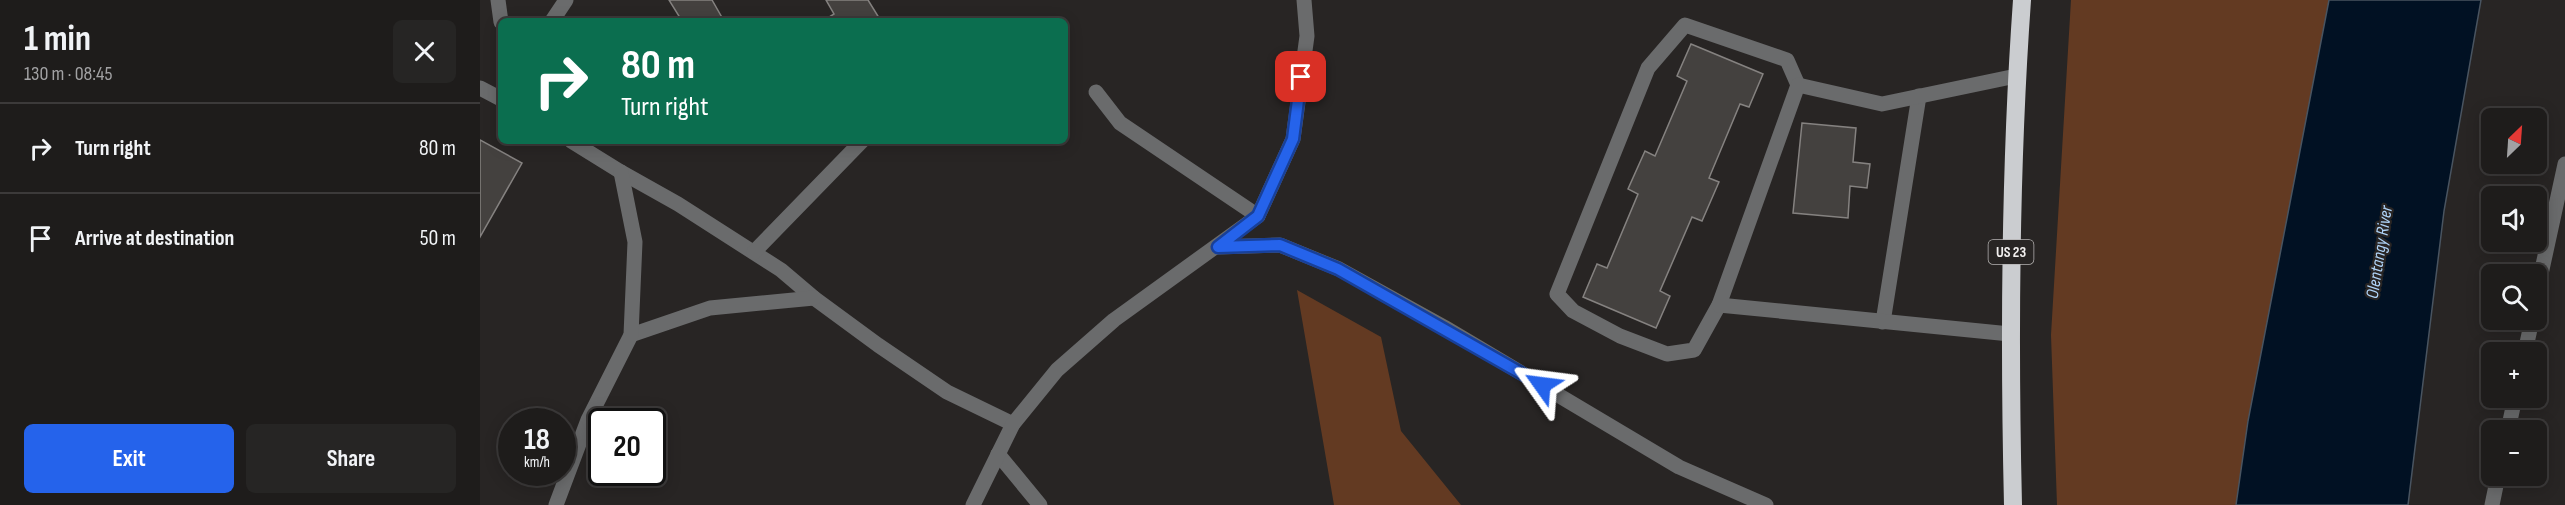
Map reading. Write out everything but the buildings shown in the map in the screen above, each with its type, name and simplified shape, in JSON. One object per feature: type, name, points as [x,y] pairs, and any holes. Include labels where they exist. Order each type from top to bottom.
[{"type":"highway","name":"US 23","points":[[2013,505],[2010,334],[2016,76],[2022,0]]},
{"type":"street","points":[[498,0],[500,18]]},
{"type":"street","points":[[554,18],[566,0]]},
{"type":"street","points":[[973,505],[1013,423],[1057,370],[1114,320],[1258,216],[1293,139],[1307,36],[1304,0]]},
{"type":"street","points":[[1685,25],[1787,60],[1798,85],[1719,305],[1694,350],[1667,354],[1620,336],[1573,311],[1557,294],[1648,68],[1685,25]]},
{"type":"street","points":[[1798,85],[1882,104],[2016,76]]},
{"type":"street","points":[[480,88],[498,97]]},
{"type":"street","points":[[1095,92],[1120,123],[1258,216]]},
{"type":"street","points":[[1883,322],[1919,96]]},
{"type":"street","points":[[576,144],[678,204],[781,270],[813,298],[947,392],[1013,423]]},
{"type":"street","points":[[753,252],[859,144]]},
{"type":"street","points":[[2543,264],[2565,164]]},
{"type":"street","points":[[556,505],[588,420],[631,335],[635,242],[621,172]]},
{"type":"street","points":[[1218,247],[1280,245],[1338,269],[1444,327],[1679,467],[1766,505]]},
{"type":"street","points":[[631,335],[710,308],[813,298]]},
{"type":"street","points":[[1719,305],[2010,334]]},
{"type":"street","points":[[998,454],[1040,505]]},
{"type":"street","points":[[2492,505],[2496,486]]},
{"type":"shaded area","points":[[2071,0],[2329,0],[2248,421],[2236,505],[2057,505],[2051,335]]},
{"type":"shaded area","points":[[1297,290],[1381,337],[1401,431],[1461,505],[1334,505]]},
{"type":"water","name":"Olentangy River","points":[[2329,0],[2481,0],[2444,211],[2408,505],[2236,505],[2248,421]]},
{"type":"route","points":[[1301,77],[1293,139],[1258,216],[1218,247],[1280,245],[1338,269],[1444,327],[1542,385]]}]
